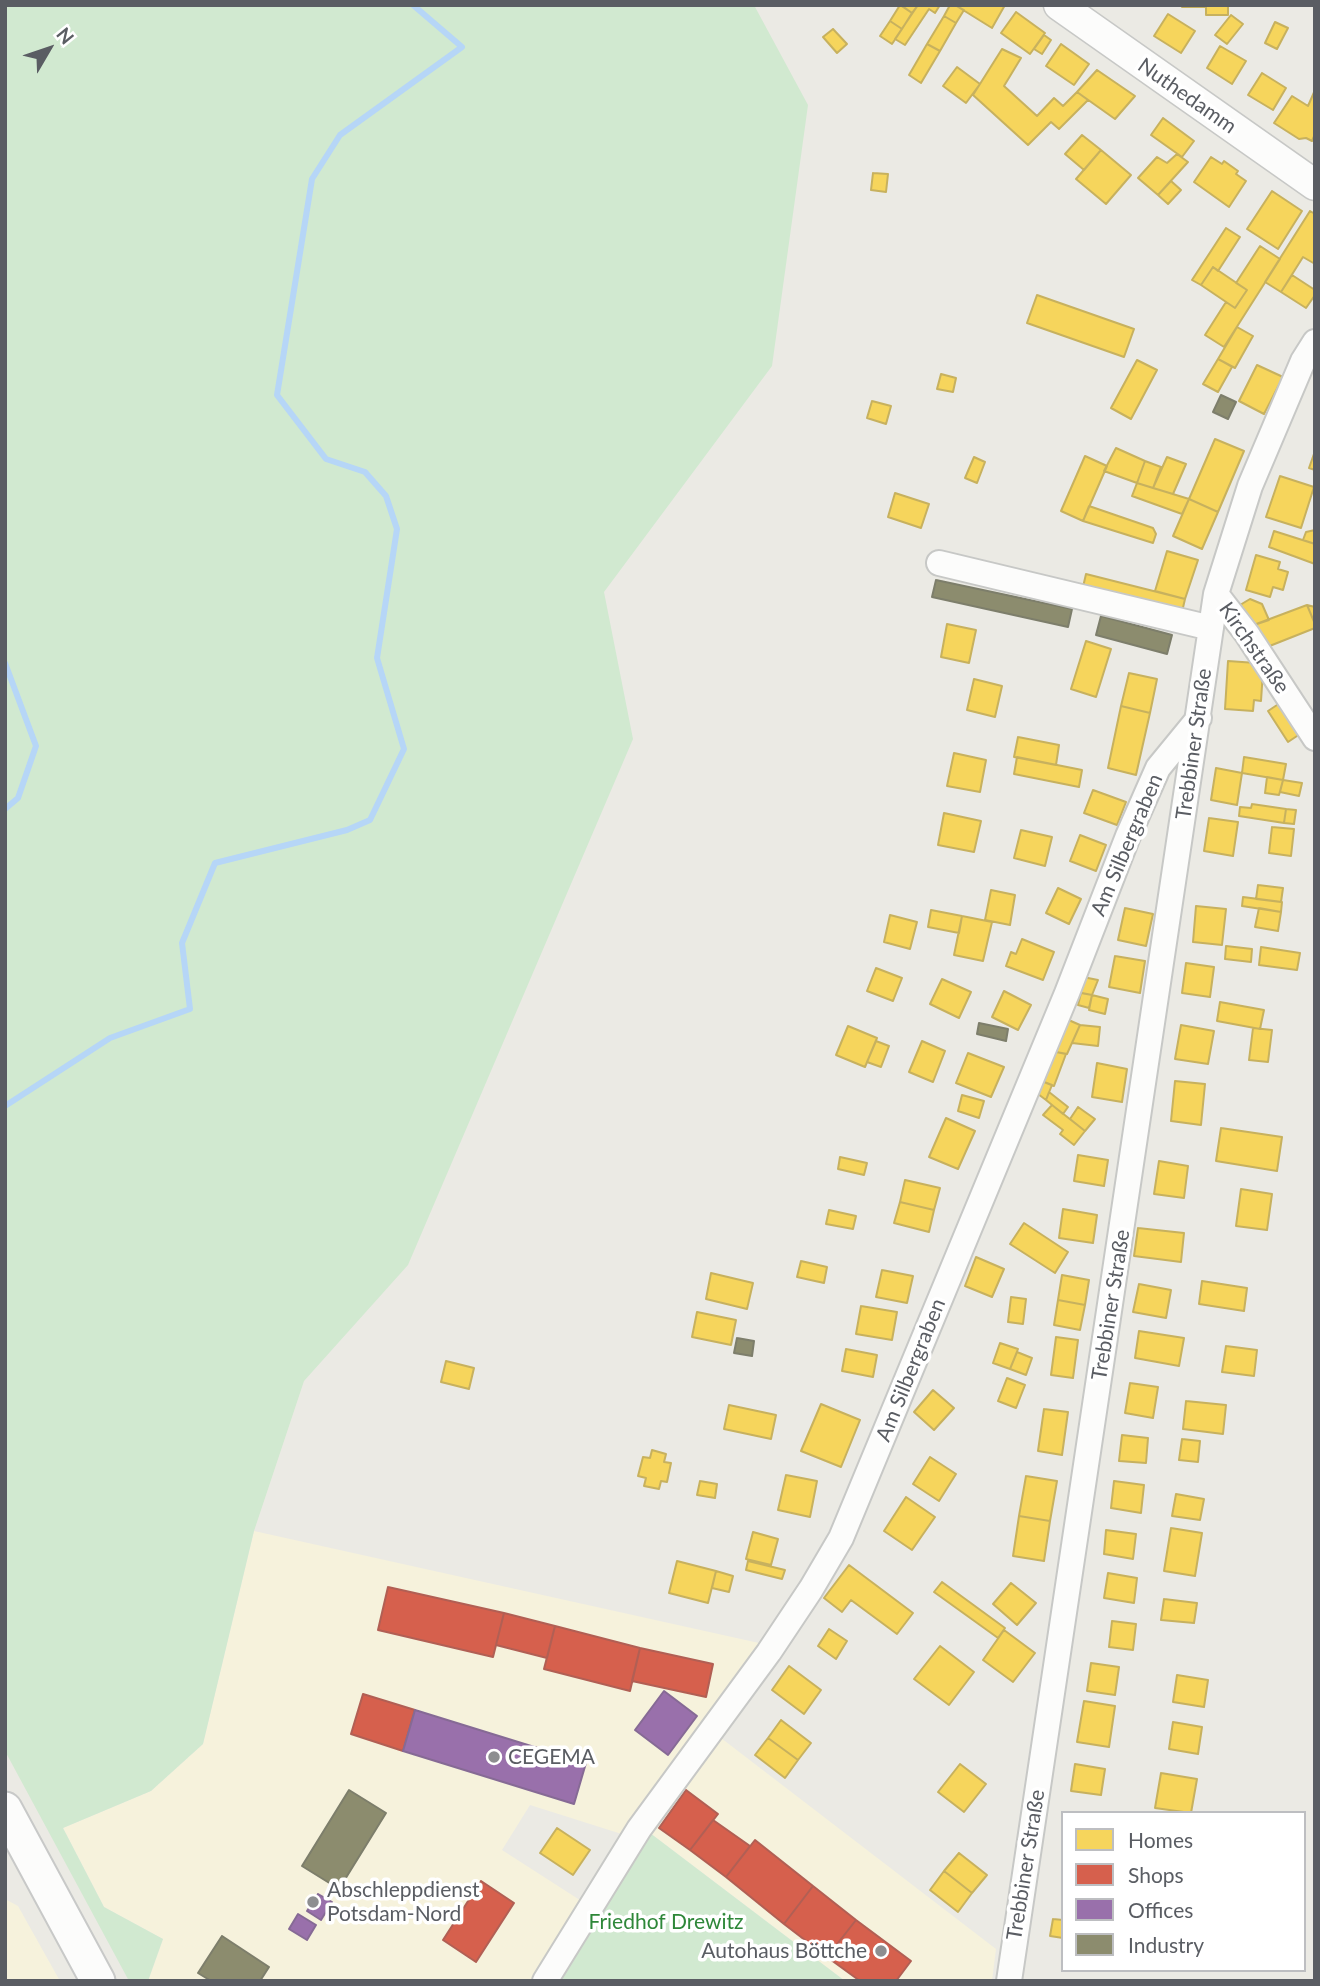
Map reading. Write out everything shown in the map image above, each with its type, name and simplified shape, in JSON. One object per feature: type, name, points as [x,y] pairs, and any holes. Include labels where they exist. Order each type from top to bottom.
[{"type":"main road","points":[[5,1809],[98,1981]]},
{"type":"street","name":"Nuthedamm","points":[[1059,5],[1315,186]]},
{"type":"street","name":"Trebbiner Straße","points":[[1009,1981],[1216,594],[1251,486],[1303,361],[1315,342]]},
{"type":"street","points":[[939,563],[1210,628]]},
{"type":"street","name":"Kirchstraße","points":[[1216,594],[1247,634],[1315,738]]},
{"type":"street","name":"Am Silbergraben","points":[[545,1981],[639,1829],[769,1652],[841,1538],[1067,993],[1128,836],[1158,768],[1199,718]]},
{"type":"shaded area","points":[[254,1531],[759,1643],[628,1836],[530,1805],[502,1850],[586,1904],[538,1981],[148,1981],[163,1939],[104,1907],[63,1828],[151,1791],[203,1744]]},
{"type":"shaded area","points":[[721,1738],[996,1949],[992,1981],[845,1981],[650,1833]]},
{"type":"shaded area","points":[[5,1899],[18,1906],[60,1981],[5,1981]]},
{"type":"green space","points":[[5,5],[754,5],[808,105],[772,366],[604,592],[633,739],[408,1265],[304,1381],[254,1531],[203,1744],[151,1791],[63,1828],[104,1907],[163,1939],[148,1981],[129,1981],[5,1751]]},
{"type":"green space","name":"Friedhof Drewitz","points":[[650,1833],[845,1981],[557,1981]]},
{"type":"building: Homes","points":[[900,5],[912,13],[902,29],[890,21]]},
{"type":"building: Homes","points":[[901,5],[918,5],[912,13]]},
{"type":"building: Homes","points":[[918,5],[940,5],[935,13],[929,9],[905,45],[895,39]]},
{"type":"building: Homes","points":[[950,5],[964,10],[956,23],[944,16]]},
{"type":"building: Homes","points":[[955,5],[1005,5],[992,28]]},
{"type":"building: Homes","points":[[1206,5],[1206,7],[1182,7]]},
{"type":"building: Homes","points":[[1206,5],[1228,5],[1228,15],[1206,15]]},
{"type":"building: Homes","points":[[1016,12],[1045,33],[1030,54],[1001,33]]},
{"type":"building: Homes","points":[[1168,14],[1195,31],[1181,53],[1154,36]]},
{"type":"building: Homes","points":[[1231,15],[1243,24],[1227,44],[1215,35]]},
{"type":"building: Homes","points":[[944,16],[956,23],[940,51],[927,44]]},
{"type":"building: Homes","points":[[890,21],[902,29],[892,44],[880,36]]},
{"type":"building: Homes","points":[[1275,22],[1288,28],[1277,49],[1265,43]]},
{"type":"building: Homes","points":[[833,29],[847,44],[837,53],[823,37]]},
{"type":"building: Homes","points":[[1044,35],[1051,40],[1042,54],[1034,49]]},
{"type":"building: Homes","points":[[927,44],[940,51],[921,83],[909,75]]},
{"type":"building: Homes","points":[[1061,44],[1089,64],[1074,85],[1046,66]]},
{"type":"building: Homes","points":[[1220,46],[1246,61],[1232,84],[1207,68]]},
{"type":"building: Homes","points":[[1002,49],[1021,58],[1004,86],[1037,116],[1054,98],[1063,106],[1077,92],[1088,100],[1059,129],[1051,122],[1028,145],[973,95]]},
{"type":"building: Homes","points":[[957,67],[980,84],[966,103],[943,86]]},
{"type":"building: Homes","points":[[1097,70],[1135,96],[1115,119],[1077,92]]},
{"type":"building: Homes","points":[[1262,73],[1286,88],[1273,110],[1248,95]]},
{"type":"building: Homes","points":[[1315,90],[1315,134],[1312,141],[1299,139],[1274,123],[1292,96],[1308,106]]},
{"type":"building: Homes","points":[[1163,118],[1194,141],[1182,157],[1151,135]]},
{"type":"building: Homes","points":[[1082,135],[1101,150],[1084,170],[1065,154]]},
{"type":"building: Homes","points":[[1101,150],[1131,175],[1106,204],[1076,179]]},
{"type":"building: Homes","points":[[1177,154],[1188,162],[1158,195],[1138,178],[1157,157],[1167,163]]},
{"type":"building: Homes","points":[[1211,157],[1222,164],[1224,161],[1246,181],[1229,207],[1194,182]]},
{"type":"building: Homes","points":[[873,173],[888,174],[886,192],[871,190]]},
{"type":"building: Homes","points":[[1171,181],[1181,190],[1168,204],[1158,195]]},
{"type":"building: Homes","points":[[1272,191],[1302,211],[1278,249],[1247,229]]},
{"type":"building: Homes","points":[[1310,211],[1315,214],[1315,264],[1303,257],[1281,292],[1265,282]]},
{"type":"building: Homes","points":[[1226,228],[1240,237],[1218,271],[1213,267],[1201,285],[1192,280]]},
{"type":"building: Homes","points":[[1260,246],[1280,259],[1224,347],[1205,335],[1226,302],[1235,308],[1247,290],[1236,283]]},
{"type":"building: Homes","points":[[1213,267],[1247,290],[1235,308],[1201,285]]},
{"type":"building: Homes","points":[[1292,275],[1315,290],[1315,295],[1306,308],[1281,292]]},
{"type":"building: Homes","points":[[1037,295],[1134,329],[1124,357],[1027,323]]},
{"type":"building: Homes","points":[[1237,327],[1253,336],[1235,368],[1218,359]]},
{"type":"building: Homes","points":[[1218,359],[1232,367],[1218,392],[1203,384]]},
{"type":"building: Homes","points":[[1137,360],[1157,370],[1131,419],[1111,408]]},
{"type":"building: Homes","points":[[1257,365],[1283,377],[1264,414],[1239,401]]},
{"type":"building: Homes","points":[[941,374],[956,378],[953,392],[937,389]]},
{"type":"building: Homes","points":[[872,401],[891,406],[886,424],[867,418]]},
{"type":"building: Homes","points":[[1215,439],[1244,451],[1218,512],[1189,499]]},
{"type":"building: Homes","points":[[1116,448],[1145,461],[1137,483],[1104,471]]},
{"type":"building: Homes","points":[[1315,451],[1315,470],[1309,468]]},
{"type":"building: Homes","points":[[1085,456],[1107,466],[1083,521],[1061,511]]},
{"type":"building: Homes","points":[[974,457],[985,462],[977,483],[965,478]]},
{"type":"building: Homes","points":[[1167,457],[1186,464],[1173,494],[1153,488]]},
{"type":"building: Homes","points":[[1145,461],[1161,467],[1153,488],[1137,483]]},
{"type":"building: Homes","points":[[1280,476],[1314,487],[1301,528],[1266,517]]},
{"type":"building: Homes","points":[[1137,483],[1189,499],[1182,514],[1132,496]]},
{"type":"building: Homes","points":[[895,493],[929,504],[921,528],[888,517]]},
{"type":"building: Homes","points":[[1189,499],[1218,512],[1202,549],[1173,536]]},
{"type":"building: Homes","points":[[1089,506],[1153,528],[1156,534],[1153,543],[1083,521]]},
{"type":"building: Homes","points":[[1315,530],[1315,544],[1303,540],[1306,532]]},
{"type":"building: Homes","points":[[1274,531],[1315,544],[1315,564],[1269,547]]},
{"type":"building: Homes","points":[[1167,551],[1198,560],[1185,599],[1155,591]]},
{"type":"building: Homes","points":[[1256,555],[1280,562],[1278,569],[1288,572],[1283,590],[1273,587],[1270,597],[1246,590]]},
{"type":"building: Homes","points":[[1086,574],[1185,599],[1182,612],[1083,587]]},
{"type":"building: Homes","points":[[1250,599],[1262,604],[1269,620],[1251,626],[1240,605]]},
{"type":"building: Homes","points":[[1307,605],[1315,628],[1262,649],[1251,626]]},
{"type":"building: Homes","points":[[1307,605],[1315,607],[1315,624]]},
{"type":"building: Homes","points":[[947,624],[976,630],[969,663],[941,657]]},
{"type":"building: Homes","points":[[1086,641],[1111,649],[1096,697],[1071,689]]},
{"type":"building: Homes","points":[[1228,661],[1256,663],[1256,671],[1263,671],[1261,701],[1254,700],[1253,711],[1225,709]]},
{"type":"building: Homes","points":[[1129,673],[1157,679],[1150,713],[1121,706]]},
{"type":"building: Homes","points":[[974,679],[1002,686],[995,717],[967,710]]},
{"type":"building: Homes","points":[[1283,701],[1303,732],[1288,742],[1268,711]]},
{"type":"building: Homes","points":[[1121,706],[1150,713],[1136,775],[1108,768]]},
{"type":"building: Homes","points":[[1018,737],[1059,745],[1056,765],[1014,757]]},
{"type":"building: Homes","points":[[954,753],[986,760],[980,792],[947,786]]},
{"type":"building: Homes","points":[[1017,757],[1082,770],[1079,787],[1014,774]]},
{"type":"building: Homes","points":[[1244,757],[1286,764],[1283,780],[1242,773]]},
{"type":"building: Homes","points":[[1216,768],[1242,773],[1237,805],[1211,800]]},
{"type":"building: Homes","points":[[1267,777],[1283,780],[1279,795],[1265,793]]},
{"type":"building: Homes","points":[[1283,780],[1302,783],[1299,796],[1280,792]]},
{"type":"building: Homes","points":[[1093,790],[1126,802],[1117,825],[1084,813]]},
{"type":"building: Homes","points":[[1252,804],[1286,809],[1284,823],[1239,816],[1240,807],[1251,808]]},
{"type":"building: Homes","points":[[1286,809],[1296,810],[1294,824],[1284,823]]},
{"type":"building: Homes","points":[[944,813],[981,821],[974,852],[938,845]]},
{"type":"building: Homes","points":[[1209,818],[1238,822],[1233,856],[1204,851]]},
{"type":"building: Homes","points":[[1272,827],[1294,829],[1291,856],[1269,853]]},
{"type":"building: Homes","points":[[1021,830],[1052,837],[1045,866],[1014,858]]},
{"type":"building: Homes","points":[[1080,835],[1106,845],[1096,871],[1070,861]]},
{"type":"building: Homes","points":[[1258,885],[1283,888],[1281,902],[1256,899]]},
{"type":"building: Homes","points":[[1058,888],[1081,899],[1069,924],[1046,913]]},
{"type":"building: Homes","points":[[991,890],[1015,895],[1010,925],[985,920]]},
{"type":"building: Homes","points":[[1243,897],[1282,902],[1281,912],[1242,906]]},
{"type":"building: Homes","points":[[1196,906],[1226,909],[1222,945],[1193,942]]},
{"type":"building: Homes","points":[[1125,908],[1153,914],[1146,946],[1118,940]]},
{"type":"building: Homes","points":[[1259,908],[1281,912],[1278,931],[1255,927]]},
{"type":"building: Homes","points":[[931,910],[962,916],[959,933],[928,927]]},
{"type":"building: Homes","points":[[890,915],[917,922],[910,949],[884,942]]},
{"type":"building: Homes","points":[[962,916],[992,922],[983,961],[954,955]]},
{"type":"building: Homes","points":[[1022,939],[1054,952],[1043,980],[1006,966],[1011,952],[1016,954]]},
{"type":"building: Homes","points":[[1226,946],[1252,949],[1251,962],[1225,959]]},
{"type":"building: Homes","points":[[1261,947],[1300,953],[1297,970],[1259,965]]},
{"type":"building: Homes","points":[[1115,956],[1145,961],[1140,993],[1109,987]]},
{"type":"building: Homes","points":[[1186,963],[1214,967],[1210,997],[1182,993]]},
{"type":"building: Homes","points":[[876,968],[902,978],[893,1001],[867,991]]},
{"type":"building: Homes","points":[[1083,977],[1098,980],[1092,995],[1077,992]]},
{"type":"building: Homes","points":[[942,979],[971,992],[959,1018],[930,1004]]},
{"type":"building: Homes","points":[[1004,991],[1031,1005],[1018,1030],[992,1017]]},
{"type":"building: Homes","points":[[1081,993],[1092,995],[1089,1008],[1078,1005]]},
{"type":"building: Homes","points":[[1092,995],[1108,999],[1105,1014],[1089,1010]]},
{"type":"building: Homes","points":[[1220,1002],[1264,1010],[1260,1029],[1217,1021]]},
{"type":"building: Homes","points":[[1064,1018],[1080,1025],[1067,1054],[1051,1051]]},
{"type":"building: Homes","points":[[1080,1025],[1100,1027],[1098,1046],[1072,1043]]},
{"type":"building: Homes","points":[[1181,1025],[1214,1031],[1208,1064],[1175,1059]]},
{"type":"building: Homes","points":[[848,1026],[877,1038],[865,1067],[836,1055]]},
{"type":"building: Homes","points":[[1253,1028],[1272,1030],[1268,1062],[1249,1060]]},
{"type":"building: Homes","points":[[876,1041],[889,1046],[881,1067],[867,1062]]},
{"type":"building: Homes","points":[[922,1041],[945,1051],[933,1082],[909,1072]]},
{"type":"building: Homes","points":[[1051,1051],[1066,1054],[1054,1086],[1039,1080]]},
{"type":"building: Homes","points":[[968,1053],[1004,1067],[991,1097],[956,1083]]},
{"type":"building: Homes","points":[[1097,1063],[1127,1069],[1122,1102],[1092,1097]]},
{"type":"building: Homes","points":[[1039,1080],[1052,1085],[1046,1100],[1034,1091]]},
{"type":"building: Homes","points":[[1175,1081],[1205,1084],[1201,1125],[1171,1121]]},
{"type":"building: Homes","points":[[1049,1092],[1068,1107],[1063,1114],[1046,1100]]},
{"type":"building: Homes","points":[[962,1095],[984,1101],[979,1118],[958,1111]]},
{"type":"building: Homes","points":[[1052,1105],[1085,1131],[1074,1145],[1060,1134],[1063,1130],[1043,1115]]},
{"type":"building: Homes","points":[[1078,1107],[1095,1119],[1085,1131],[1070,1119]]},
{"type":"building: Homes","points":[[946,1118],[975,1131],[958,1169],[929,1157]]},
{"type":"building: Homes","points":[[1221,1128],[1282,1137],[1277,1171],[1216,1161]]},
{"type":"building: Homes","points":[[1078,1155],[1108,1160],[1104,1186],[1074,1181]]},
{"type":"building: Homes","points":[[840,1157],[867,1163],[864,1175],[838,1169]]},
{"type":"building: Homes","points":[[1159,1161],[1188,1166],[1184,1198],[1154,1194]]},
{"type":"building: Homes","points":[[905,1180],[940,1188],[934,1210],[900,1202]]},
{"type":"building: Homes","points":[[1241,1189],[1272,1194],[1267,1230],[1236,1226]]},
{"type":"building: Homes","points":[[900,1202],[934,1210],[929,1232],[894,1223]]},
{"type":"building: Homes","points":[[1063,1209],[1097,1215],[1093,1243],[1059,1238]]},
{"type":"building: Homes","points":[[829,1210],[856,1216],[853,1229],[826,1224]]},
{"type":"building: Homes","points":[[1024,1223],[1068,1252],[1055,1273],[1010,1244]]},
{"type":"building: Homes","points":[[1138,1228],[1184,1233],[1181,1262],[1134,1256]]},
{"type":"building: Homes","points":[[976,1257],[1004,1269],[992,1297],[965,1286]]},
{"type":"building: Homes","points":[[801,1261],[827,1267],[824,1283],[797,1277]]},
{"type":"building: Homes","points":[[882,1270],[913,1276],[907,1303],[876,1297]]},
{"type":"building: Homes","points":[[711,1273],[753,1283],[747,1309],[706,1299]]},
{"type":"building: Homes","points":[[1062,1275],[1089,1280],[1085,1305],[1058,1300]]},
{"type":"building: Homes","points":[[1202,1281],[1247,1288],[1244,1311],[1199,1304]]},
{"type":"building: Homes","points":[[1139,1284],[1171,1290],[1166,1318],[1133,1312]]},
{"type":"building: Homes","points":[[1011,1297],[1026,1299],[1023,1324],[1008,1322]]},
{"type":"building: Homes","points":[[1058,1300],[1085,1305],[1080,1330],[1054,1325]]},
{"type":"building: Homes","points":[[861,1306],[897,1312],[892,1340],[856,1334]]},
{"type":"building: Homes","points":[[697,1312],[736,1320],[731,1345],[692,1337]]},
{"type":"building: Homes","points":[[1139,1331],[1184,1338],[1179,1366],[1135,1358]]},
{"type":"building: Homes","points":[[1056,1337],[1078,1340],[1073,1378],[1051,1375]]},
{"type":"building: Homes","points":[[1000,1343],[1018,1349],[1010,1369],[993,1363]]},
{"type":"building: Homes","points":[[1226,1346],[1257,1350],[1254,1376],[1222,1372]]},
{"type":"building: Homes","points":[[846,1349],[877,1355],[873,1377],[842,1371]]},
{"type":"building: Homes","points":[[1017,1352],[1032,1358],[1026,1375],[1010,1369]]},
{"type":"building: Homes","points":[[446,1361],[474,1368],[469,1389],[441,1382]]},
{"type":"building: Homes","points":[[1007,1378],[1025,1385],[1016,1408],[998,1401]]},
{"type":"building: Homes","points":[[1130,1383],[1158,1387],[1153,1418],[1125,1413]]},
{"type":"building: Homes","points":[[933,1390],[954,1408],[934,1430],[914,1412]]},
{"type":"building: Homes","points":[[1186,1401],[1226,1405],[1223,1434],[1183,1429]]},
{"type":"building: Homes","points":[[821,1404],[860,1420],[841,1467],[801,1451]]},
{"type":"building: Homes","points":[[729,1405],[776,1415],[771,1439],[724,1429]]},
{"type":"building: Homes","points":[[1044,1409],[1068,1412],[1062,1455],[1038,1451]]},
{"type":"building: Homes","points":[[1122,1435],[1148,1438],[1146,1463],[1119,1461]]},
{"type":"building: Homes","points":[[1182,1439],[1200,1441],[1198,1462],[1179,1460]]},
{"type":"building: Homes","points":[[652,1450],[666,1454],[664,1462],[671,1463],[667,1482],[661,1481],[659,1489],[644,1486],[646,1478],[638,1476],[643,1457],[650,1458]]},
{"type":"building: Homes","points":[[930,1457],[956,1474],[939,1501],[913,1484]]},
{"type":"building: Homes","points":[[786,1475],[817,1481],[810,1517],[778,1510]]},
{"type":"building: Homes","points":[[1026,1476],[1057,1481],[1050,1521],[1019,1516]]},
{"type":"building: Homes","points":[[700,1481],[717,1484],[715,1498],[697,1495]]},
{"type":"building: Homes","points":[[1114,1481],[1144,1485],[1141,1513],[1111,1508]]},
{"type":"building: Homes","points":[[1176,1494],[1204,1499],[1200,1520],[1172,1516]]},
{"type":"building: Homes","points":[[906,1497],[935,1517],[912,1550],[884,1531]]},
{"type":"building: Homes","points":[[1019,1516],[1050,1521],[1044,1561],[1013,1556]]},
{"type":"building: Homes","points":[[1171,1528],[1202,1533],[1195,1576],[1164,1571]]},
{"type":"building: Homes","points":[[1106,1530],[1136,1534],[1133,1559],[1104,1554]]},
{"type":"building: Homes","points":[[753,1532],[778,1539],[771,1565],[746,1559]]},
{"type":"building: Homes","points":[[677,1561],[716,1571],[708,1603],[669,1593]]},
{"type":"building: Homes","points":[[748,1561],[785,1570],[782,1579],[746,1570]]},
{"type":"building: Homes","points":[[849,1565],[913,1613],[897,1634],[851,1600],[842,1612],[824,1598]]},
{"type":"building: Homes","points":[[716,1571],[733,1576],[729,1592],[712,1588]]},
{"type":"building: Homes","points":[[1108,1573],[1137,1578],[1134,1603],[1104,1598]]},
{"type":"building: Homes","points":[[942,1582],[1005,1628],[998,1638],[934,1592]]},
{"type":"building: Homes","points":[[1011,1583],[1036,1603],[1017,1625],[993,1604]]},
{"type":"building: Homes","points":[[1164,1599],[1197,1603],[1194,1623],[1161,1620]]},
{"type":"building: Homes","points":[[1112,1621],[1136,1624],[1133,1650],[1109,1647]]},
{"type":"building: Homes","points":[[829,1629],[847,1641],[836,1659],[818,1646]]},
{"type":"building: Homes","points":[[1004,1630],[1035,1653],[1013,1682],[983,1660]]},
{"type":"building: Homes","points":[[940,1646],[974,1672],[949,1705],[914,1679]]},
{"type":"building: Homes","points":[[1091,1663],[1119,1667],[1115,1695],[1087,1691]]},
{"type":"building: Homes","points":[[789,1666],[821,1690],[804,1714],[772,1690]]},
{"type":"building: Homes","points":[[1177,1675],[1208,1680],[1204,1707],[1173,1702]]},
{"type":"building: Homes","points":[[1084,1701],[1115,1706],[1109,1747],[1077,1742]]},
{"type":"building: Homes","points":[[781,1720],[811,1743],[798,1760],[768,1738]]},
{"type":"building: Homes","points":[[1173,1722],[1202,1727],[1198,1754],[1169,1749]]},
{"type":"building: Homes","points":[[768,1738],[798,1760],[785,1778],[755,1755]]},
{"type":"building: Homes","points":[[960,1764],[986,1784],[964,1812],[938,1792]]},
{"type":"building: Homes","points":[[1075,1764],[1105,1769],[1101,1795],[1071,1791]]},
{"type":"building: Homes","points":[[1161,1773],[1197,1779],[1191,1811],[1155,1808]]},
{"type":"building: Homes","points":[[557,1828],[590,1850],[573,1875],[540,1853]]},
{"type":"building: Homes","points":[[959,1853],[987,1875],[972,1893],[944,1871]]},
{"type":"building: Homes","points":[[944,1871],[972,1893],[958,1912],[930,1890]]},
{"type":"building: Homes","points":[[1053,1919],[1061,1920],[1061,1938],[1050,1936]]},
{"type":"building: Shops","points":[[388,1587],[504,1613],[493,1657],[378,1630]]},
{"type":"building: Shops","points":[[504,1613],[555,1626],[547,1658],[496,1645]]},
{"type":"building: Shops","points":[[555,1626],[640,1648],[630,1691],[544,1669]]},
{"type":"building: Shops","points":[[640,1648],[713,1664],[706,1697],[632,1681]]},
{"type":"building: Shops","points":[[363,1694],[415,1710],[403,1751],[351,1734]]},
{"type":"building: Shops","points":[[686,1790],[718,1814],[690,1850],[659,1828]]},
{"type":"building: Shops","points":[[713,1820],[750,1846],[726,1877],[690,1850]]},
{"type":"building: Shops","points":[[755,1840],[813,1886],[784,1924],[726,1877]]},
{"type":"building: Shops","points":[[481,1881],[514,1903],[476,1962],[443,1940]]},
{"type":"building: Shops","points":[[813,1886],[856,1920],[827,1957],[784,1924]]},
{"type":"building: Shops","points":[[856,1920],[911,1961],[896,1981],[860,1981],[827,1957]]},
{"type":"building: Offices","points":[[664,1691],[697,1716],[668,1755],[635,1730]]},
{"type":"building: Offices","name":"CEGEMA","points":[[415,1710],[586,1763],[574,1804],[403,1751]]},
{"type":"building: Offices","points":[[318,1894],[332,1902],[321,1920],[307,1911]]},
{"type":"building: Offices","points":[[298,1914],[316,1925],[307,1940],[289,1929]]},
{"type":"building: Industry","points":[[1221,395],[1236,402],[1228,419],[1213,412]]},
{"type":"building: Industry","points":[[936,580],[1072,609],[1068,627],[932,597]]},
{"type":"building: Industry","points":[[1101,616],[1172,635],[1167,654],[1096,635]]},
{"type":"building: Industry","points":[[979,1023],[1008,1029],[1006,1041],[977,1034]]},
{"type":"building: Industry","points":[[737,1338],[754,1341],[752,1356],[734,1353]]},
{"type":"building: Industry","points":[[349,1790],[386,1813],[339,1889],[302,1866]]},
{"type":"building: Industry","points":[[222,1936],[269,1967],[260,1981],[211,1981],[198,1973]]},
{"type":"waterway","points":[[5,1106],[110,1038],[190,1009],[182,943],[215,863],[347,830],[370,820],[404,749],[377,658],[397,529],[386,496],[365,472],[326,459],[277,395],[312,179],[340,135],[462,47],[413,5]]},
{"type":"waterway","points":[[5,663],[36,746],[18,798],[5,809]]},
{"type":"place","name":"CEGEMA","points":[[494,1757]]},
{"type":"place","name":"Abschleppdienst Potsdam-Nord","points":[[313,1902]]},
{"type":"place","name":"Autohaus Böttche","points":[[881,1951]]}]
